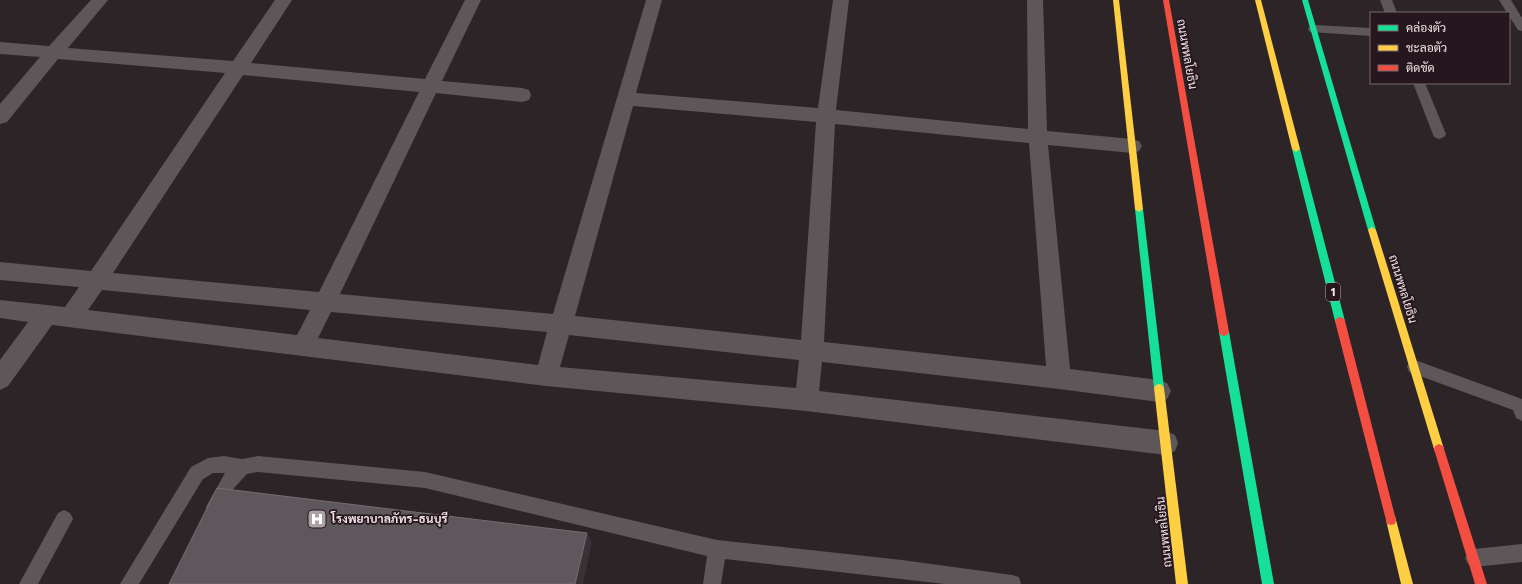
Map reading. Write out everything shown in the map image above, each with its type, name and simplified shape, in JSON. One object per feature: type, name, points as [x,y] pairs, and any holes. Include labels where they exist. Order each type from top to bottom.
[{"type":"main road","name":"ถนนพหลโยธิน","points":[[1116,0],[1158,391],[1166,443],[1182,584]]},
{"type":"main road","name":"ถนนพหลโยธิน","points":[[1166,0],[1268,584]]},
{"type":"main road","name":"1","points":[[1258,0],[1408,584]]},
{"type":"main road","name":"ถนนพหลโยธิน","points":[[1305,0],[1376,242],[1481,584]]},
{"type":"street","points":[[0,117],[100,0]]},
{"type":"street","points":[[72,316],[284,0]]},
{"type":"street","points":[[303,346],[326,302],[473,0]]},
{"type":"street","points":[[546,376],[654,0]]},
{"type":"street","points":[[806,400],[812,352],[826,116],[841,0]]},
{"type":"street","points":[[1035,0],[1038,136],[1059,378]]},
{"type":"street","points":[[0,48],[238,68],[522,95]]},
{"type":"street","points":[[626,100],[826,116],[1132,146]]},
{"type":"street","points":[[0,271],[561,324],[1059,378],[1158,391]]},
{"type":"street","points":[[0,309],[72,316],[546,376],[806,400],[1166,443]]},
{"type":"street","points":[[0,379],[47,314]]},
{"type":"lane","points":[[1386,0],[1391,12]]},
{"type":"lane","points":[[1505,0],[1522,27]]},
{"type":"lane","points":[[1314,29],[1370,32]]},
{"type":"lane","points":[[1418,84],[1439,134]]},
{"type":"lane","points":[[1415,367],[1521,408]]},
{"type":"lane","points":[[129,584],[197,473],[205,466],[216,464],[242,467],[258,464],[425,480],[717,549],[902,569],[1012,584]]},
{"type":"lane","points":[[207,523],[228,482],[242,467]]},
{"type":"lane","points":[[28,584],[64,519]]},
{"type":"lane","points":[[712,584],[717,549]]},
{"type":"lane","points":[[1474,558],[1522,553]]},
{"type":"building","name":"โรงพยาบาลภัทร-ธนบุรี","points":[[217,488],[587,533],[575,584],[169,584]]},
{"type":"traffic: fast","points":[[1305,0],[1372,230]]},
{"type":"traffic: fast","points":[[1296,149],[1340,321]]},
{"type":"traffic: fast","points":[[1139,209],[1159,388]]},
{"type":"traffic: fast","points":[[1224,332],[1268,584]]},
{"type":"traffic: slow","points":[[1116,0],[1139,209]]},
{"type":"traffic: slow","points":[[1258,0],[1296,149]]},
{"type":"traffic: slow","points":[[1372,230],[1439,449]]},
{"type":"traffic: slow","points":[[1159,388],[1182,584]]},
{"type":"traffic: slow","points":[[1391,520],[1407,584]]},
{"type":"traffic: jam","points":[[1166,0],[1224,332]]},
{"type":"traffic: jam","points":[[1340,321],[1391,520]]},
{"type":"traffic: jam","points":[[1439,449],[1481,584]]},
{"type":"place","name":"โรงพยาบาลภัทร-ธนบุรี","points":[[317,519]]}]
